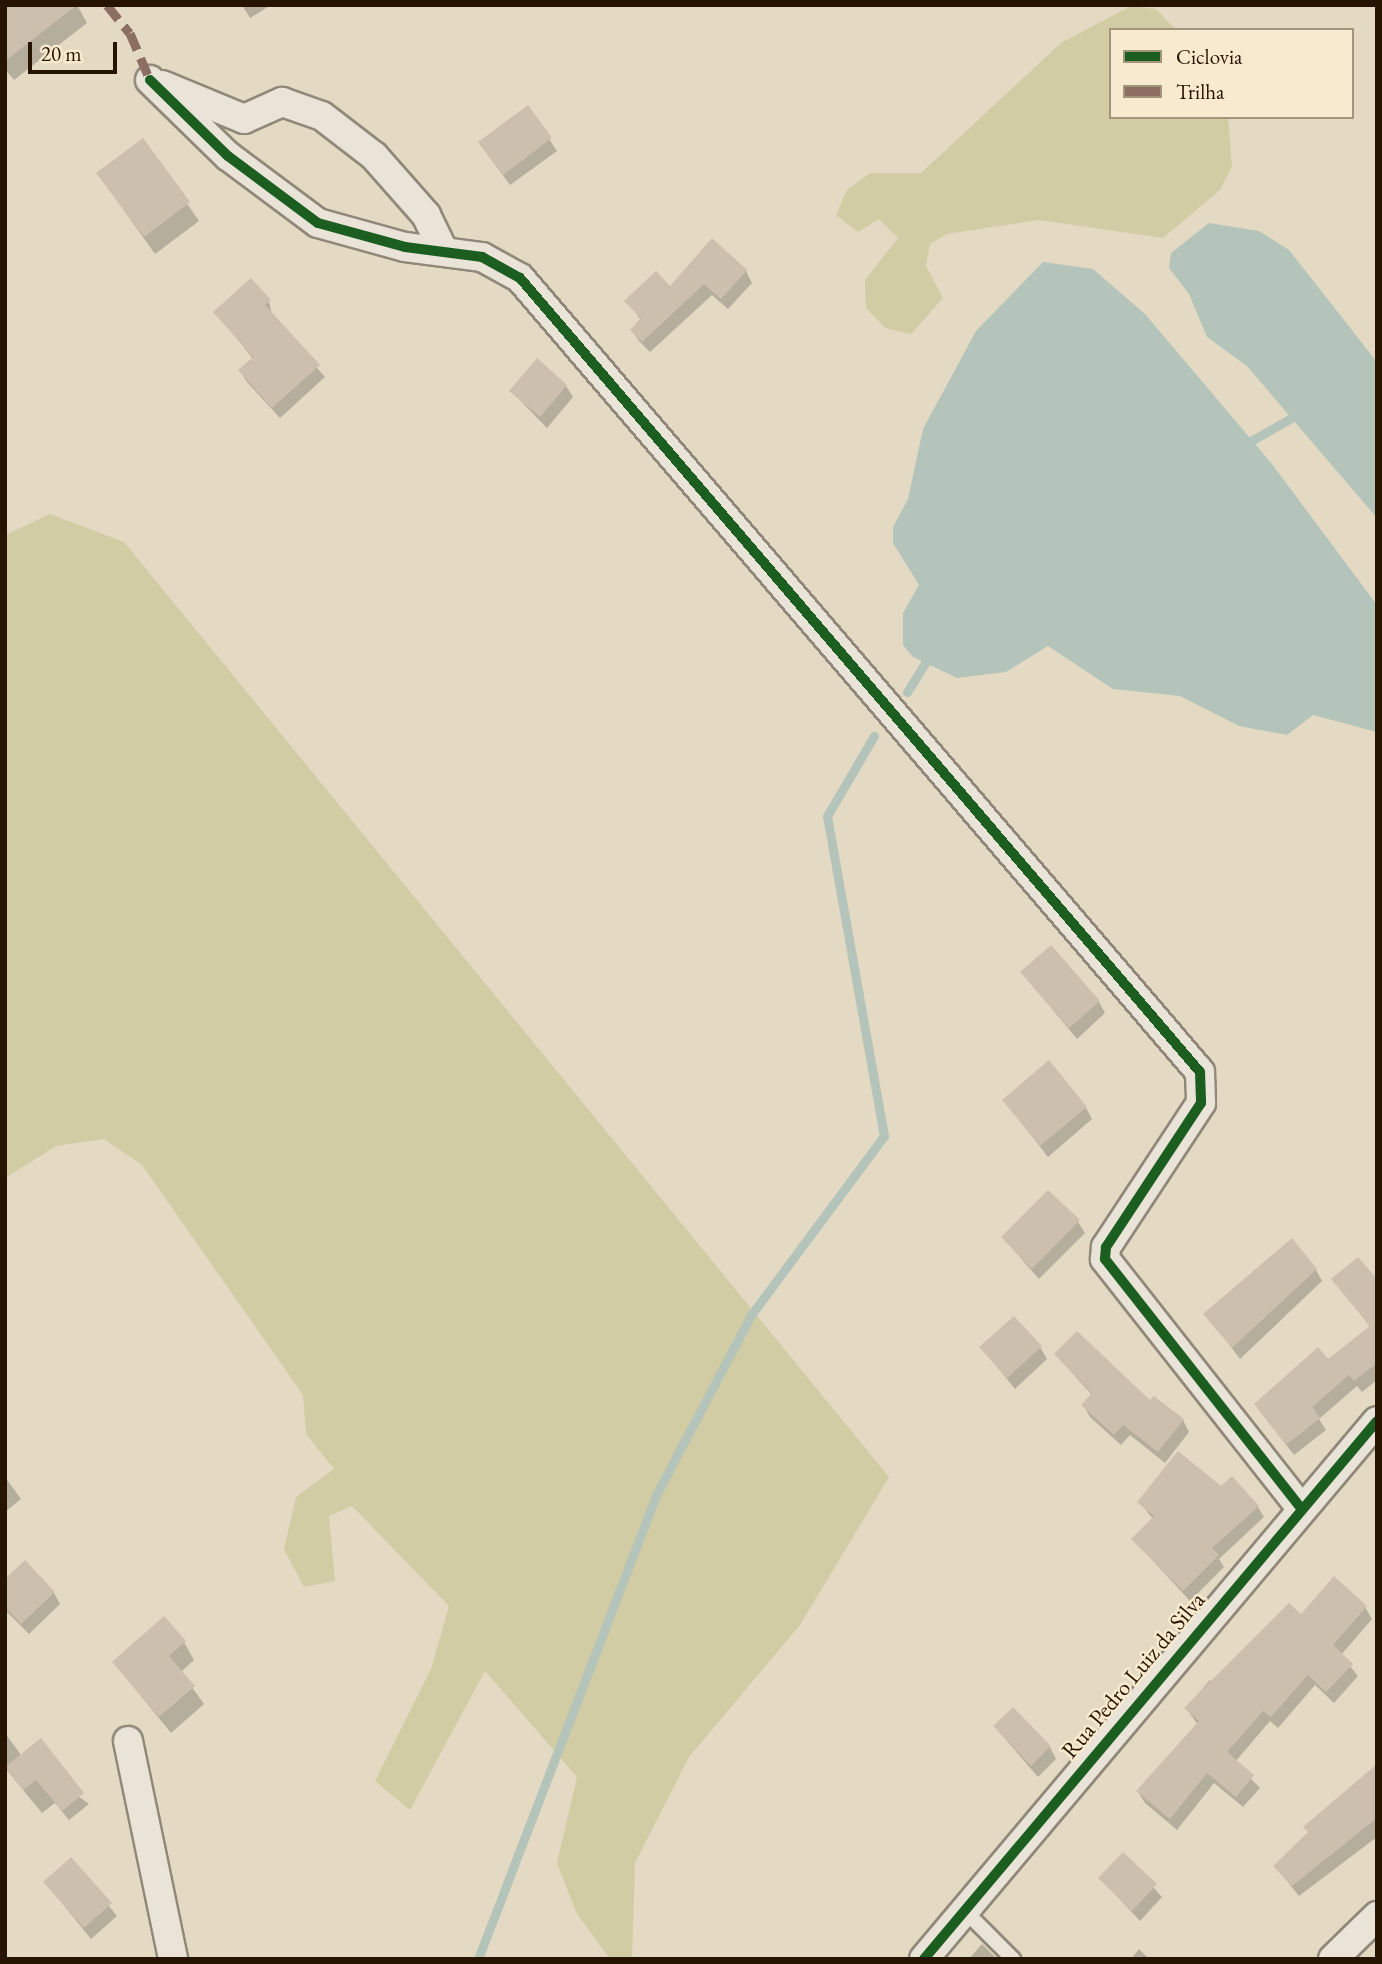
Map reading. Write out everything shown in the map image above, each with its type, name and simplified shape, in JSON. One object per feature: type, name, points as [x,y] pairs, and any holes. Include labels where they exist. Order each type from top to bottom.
[{"type":"street","points":[[444,252],[426,215],[374,156],[322,116],[282,102],[244,119],[149,80],[228,156],[318,223],[444,252],[482,257],[520,278],[1200,1072],[1201,1103],[1107,1247],[1105,1259],[1302,1509]]},
{"type":"street","name":"Rua Pedro Luiz da Silva","points":[[924,1959],[963,1909],[1377,1421]]},
{"type":"street","points":[[128,1741],[173,1959]]},
{"type":"street","points":[[1334,1959],[1377,1916]]},
{"type":"lane","points":[[963,1909],[1013,1959]]},
{"type":"shaded area","points":[[1131,6],[1156,9],[1174,28],[1109,28],[1109,119],[1228,119],[1232,166],[1220,190],[1163,238],[1039,220],[947,234],[930,244],[926,266],[943,298],[911,334],[885,328],[866,308],[865,280],[898,238],[879,219],[858,232],[836,215],[847,190],[870,173],[921,173],[1061,43]]},
{"type":"shaded area","points":[[1209,223],[1259,231],[1289,250],[1377,362],[1377,518],[1247,366],[1207,337],[1189,294],[1169,268],[1171,253]]},
{"type":"shaded area","points":[[1043,262],[1093,269],[1145,314],[1272,464],[1377,605],[1377,732],[1313,715],[1287,735],[1239,726],[1180,696],[1113,689],[1048,646],[1006,672],[957,678],[913,657],[903,645],[903,613],[919,585],[893,543],[893,527],[908,499],[923,429],[976,331]]},
{"type":"shaded area","points":[[50,514],[124,542],[889,1477],[800,1625],[689,1757],[635,1863],[632,1959],[610,1959],[577,1914],[557,1863],[577,1777],[485,1671],[410,1810],[375,1781],[431,1669],[449,1606],[352,1506],[329,1516],[335,1581],[304,1587],[284,1549],[296,1497],[334,1469],[306,1434],[303,1395],[142,1165],[104,1139],[56,1146],[5,1178],[5,535]]},
{"type":"building","points":[[5,5],[77,5],[5,61]]},
{"type":"building","points":[[528,105],[552,138],[503,175],[478,142]]},
{"type":"building","points":[[143,138],[190,202],[144,237],[96,173]]},
{"type":"building","points":[[712,238],[747,270],[721,299],[704,284],[642,342],[630,330],[641,318],[624,301],[656,271],[670,286]]},
{"type":"building","points":[[251,278],[271,300],[265,305],[320,365],[272,408],[238,370],[253,357],[213,312]]},
{"type":"building","points":[[537,358],[567,385],[540,417],[509,391]]},
{"type":"building","points":[[1051,945],[1100,1001],[1069,1028],[1020,972]]},
{"type":"building","points":[[1049,1060],[1087,1107],[1040,1146],[1002,1100]]},
{"type":"building","points":[[1048,1190],[1080,1220],[1032,1269],[1001,1237]]},
{"type":"building","points":[[1292,1238],[1317,1269],[1232,1348],[1203,1314]]},
{"type":"building","points":[[1358,1257],[1377,1279],[1377,1363],[1354,1381],[1349,1375],[1312,1407],[1320,1418],[1286,1445],[1254,1404],[1318,1347],[1328,1359],[1370,1326],[1331,1279]]},
{"type":"building","points":[[1014,1316],[1042,1346],[1007,1378],[979,1347]]},
{"type":"building","points":[[1077,1331],[1150,1400],[1154,1396],[1184,1419],[1158,1452],[1123,1425],[1114,1435],[1081,1405],[1092,1393],[1054,1354]]},
{"type":"building","points":[[1178,1451],[1221,1486],[1232,1476],[1259,1506],[1212,1548],[1219,1555],[1183,1591],[1131,1539],[1154,1516],[1137,1502]]},
{"type":"building","points":[[25,1560],[55,1592],[21,1624],[5,1607],[5,1579]]},
{"type":"building","points":[[1334,1576],[1367,1606],[1333,1645],[1353,1664],[1326,1692],[1308,1675],[1271,1717],[1263,1711],[1227,1752],[1254,1775],[1236,1797],[1207,1773],[1170,1819],[1136,1791],[1199,1721],[1184,1708],[1289,1603],[1301,1614]]},
{"type":"building","points":[[164,1616],[186,1641],[169,1656],[195,1686],[159,1717],[112,1662]]},
{"type":"building","points":[[1013,1707],[1051,1746],[1031,1766],[993,1726]]},
{"type":"building","points":[[41,1738],[84,1793],[62,1811],[36,1780],[23,1790],[5,1767]]},
{"type":"building","points":[[1377,1764],[1377,1818],[1292,1886],[1273,1866],[1308,1832],[1303,1827]]},
{"type":"building","points":[[1123,1852],[1157,1884],[1132,1911],[1098,1878]]},
{"type":"building","points":[[71,1857],[112,1903],[84,1928],[43,1882]]},
{"type":"waterway","points":[[1242,446],[1300,413]]},
{"type":"waterway","points":[[907,692],[930,655]]},
{"type":"waterway","points":[[478,1959],[655,1497],[751,1315],[884,1136],[827,816],[874,736]]},
{"type":"marked path","points":[[107,5],[130,33],[150,80]]},
{"type":"cycle path","points":[[150,80],[228,156],[318,223],[405,247],[482,257],[520,278],[1200,1072],[1201,1103],[1106,1247],[1105,1259],[1302,1509]]},
{"type":"cycle path","points":[[924,1959],[1377,1421]]}]
